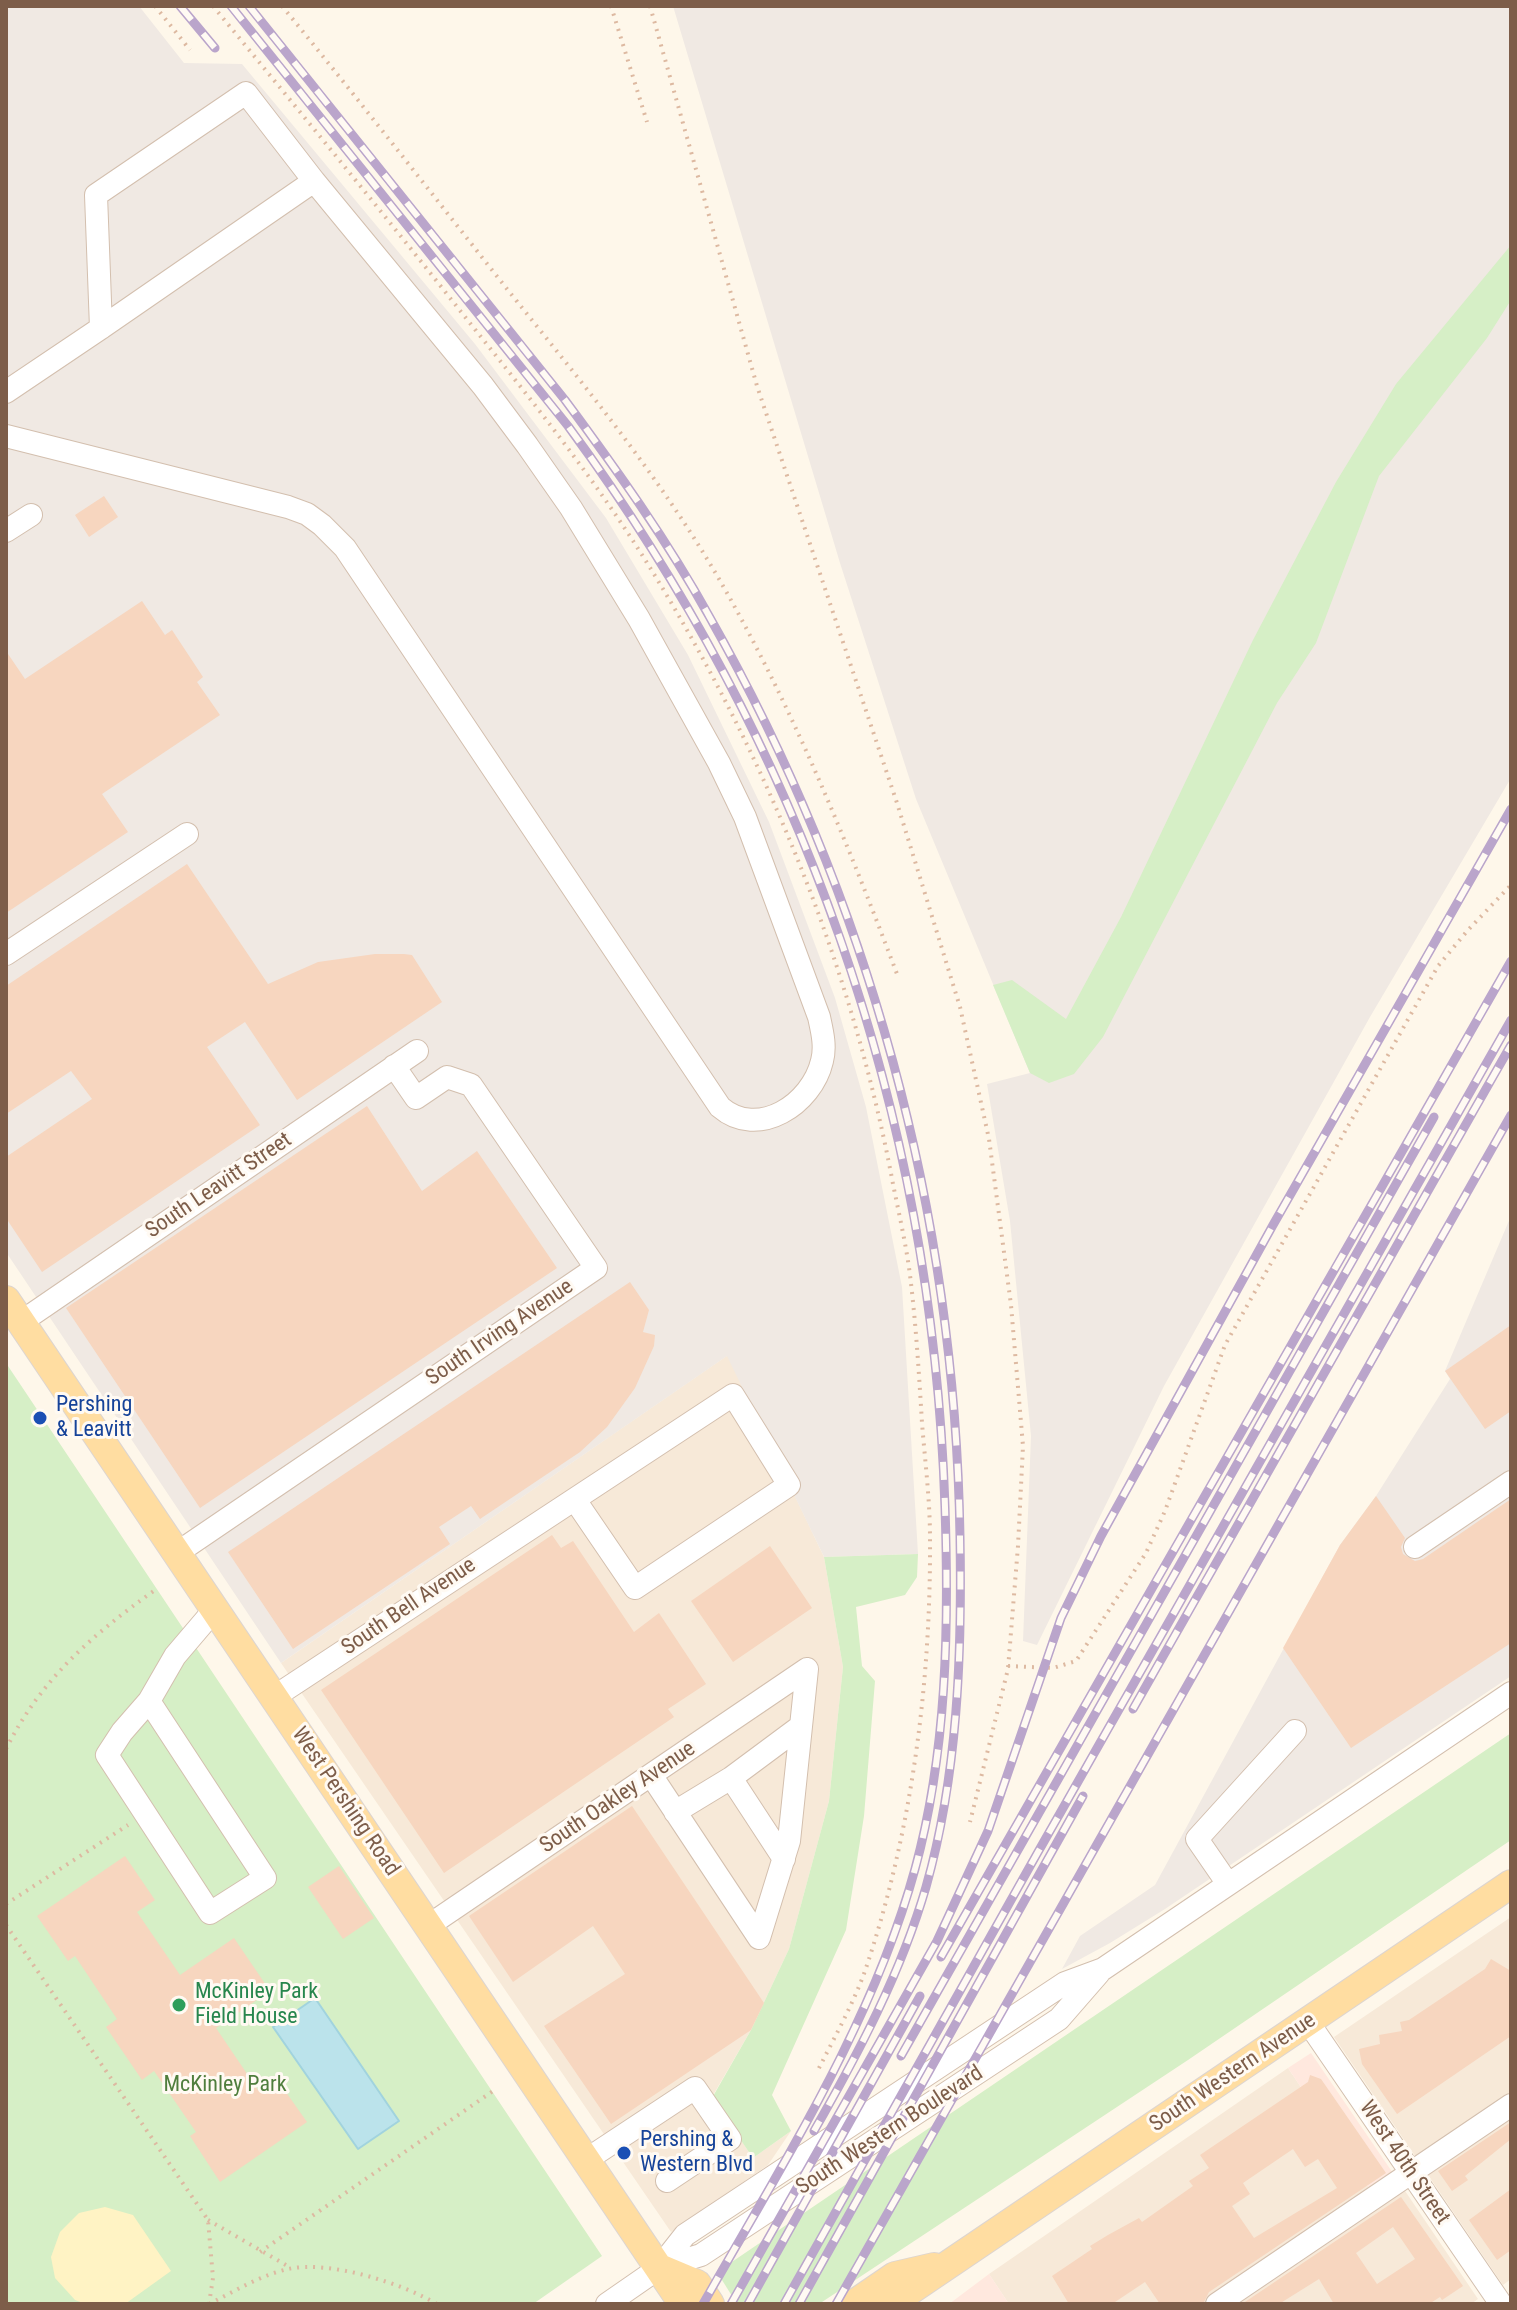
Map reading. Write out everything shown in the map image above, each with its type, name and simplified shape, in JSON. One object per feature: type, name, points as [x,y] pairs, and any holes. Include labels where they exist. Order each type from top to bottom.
[{"type":"main road","name":"West Pershing Road","points":[[13,1311],[683,2304]]},
{"type":"main road","name":"South Western Avenue","points":[[890,2304],[1511,1884]]},
{"type":"main road","name":"South Western Avenue","points":[[854,2304],[895,2276],[954,2262]]},
{"type":"main road","name":"South Western Avenue","points":[[923,2304],[954,2262]]},
{"type":"main road","points":[[657,2304],[659,2268],[697,2284],[710,2304]]},
{"type":"street","points":[[6,436],[266,501],[307,514],[322,525],[345,548],[720,1107],[736,1118],[758,1122],[783,1112],[794,1103],[819,1072],[823,1059],[822,1028],[755,844],[719,763],[639,619],[562,495],[483,386],[314,181],[246,93],[96,195],[101,328]]},
{"type":"street","points":[[6,392],[314,181]]},
{"type":"street","points":[[6,531],[31,515]]},
{"type":"street","points":[[6,954],[187,834]]},
{"type":"street","name":"South Leavitt Street","points":[[13,1311],[417,1051]]},
{"type":"street","name":"South Irving Avenue","points":[[177,1553],[596,1268],[471,1085],[447,1077],[416,1098],[394,1066]]},
{"type":"street","name":"South Bell Avenue","points":[[274,1697],[733,1395],[789,1485],[635,1588],[575,1500]]},
{"type":"street","points":[[1415,1547],[1511,1482]]},
{"type":"street","points":[[149,1701],[265,1878],[210,1913],[107,1755],[149,1701],[175,1656],[215,1609]]},
{"type":"street","name":"South Oakley Avenue","points":[[428,1926],[807,1669],[801,1726]]},
{"type":"street","name":"South Western Boulevard","points":[[607,2304],[659,2268],[685,2235],[1065,1983],[1103,1969],[1511,1693]]},
{"type":"street","points":[[675,1812],[731,1778],[801,1726]]},
{"type":"street","points":[[651,1775],[759,1938],[789,1841],[801,1726]]},
{"type":"street","points":[[1228,1884],[1197,1839],[1295,1731]]},
{"type":"street","points":[[731,1778],[784,1859]]},
{"type":"street","name":"West 40th Street","points":[[1308,2022],[1503,2304]]},
{"type":"street","points":[[586,2160],[695,2088],[730,2139],[667,2181]]},
{"type":"street","points":[[1217,2304],[1511,2105]]},
{"type":"street","points":[[1503,2304],[1511,2299]]},
{"type":"path","points":[[155,6],[190,50]]},
{"type":"path","points":[[213,6],[534,405],[643,557],[690,637],[781,821],[822,922],[859,1038],[885,1142],[910,1271],[930,1534],[928,1630],[907,1810],[889,1888],[865,1973],[817,2072]]},
{"type":"path","points":[[282,6],[538,327],[659,485],[727,593],[811,761],[867,893],[897,974]]},
{"type":"path","points":[[611,6],[647,122]]},
{"type":"path","points":[[650,6],[757,386],[897,803],[960,1007],[989,1139],[1011,1305],[1023,1446],[1008,1666],[970,1822]]},
{"type":"path","points":[[1008,1666],[1053,1668],[1076,1661],[1146,1553],[1165,1511],[1225,1345],[1438,966],[1511,885]]},
{"type":"path","points":[[6,1749],[18,1724],[62,1665],[118,1616],[155,1590]]},
{"type":"path","points":[[6,1904],[145,1814]]},
{"type":"path","points":[[6,1925],[208,2220],[291,2268]]},
{"type":"path","points":[[260,2252],[493,2091]]},
{"type":"path","points":[[208,2220],[213,2278],[209,2304]]},
{"type":"path","points":[[209,2304],[263,2277],[291,2268],[327,2269],[371,2278],[409,2290],[437,2304]]},
{"type":"shaded area","points":[[6,6],[139,6],[184,63],[242,64],[475,344],[606,518],[688,655],[769,822],[835,998],[866,1107],[902,1287],[918,1554],[824,1557],[727,1356],[281,1663],[6,1252]]},
{"type":"shaded area","points":[[673,6],[1511,6],[1511,778],[1370,1017],[1164,1386],[1037,1645],[1023,1641],[1031,1436],[1010,1221],[987,1084],[1030,1073],[916,799],[840,563]]},
{"type":"shaded area","points":[[1511,1216],[1511,1676],[1165,1909],[1062,1969],[1080,1936],[1155,1885],[1340,1545],[1376,1496],[1450,1379],[1445,1371]]},
{"type":"shaded area","points":[[728,1355],[824,1557],[843,1667],[829,1801],[789,1949],[751,2030],[712,2097],[753,2158],[791,2131],[768,2165],[671,2232],[281,1663]]},
{"type":"shaded area","points":[[1511,1917],[1511,2279],[1503,2285],[1334,2037]]},
{"type":"shaded area","points":[[1311,2053],[1399,2182],[1375,2197],[1288,2068]]},
{"type":"shaded area","points":[[1288,2068],[1375,2197],[1399,2182],[1478,2299],[1471,2304],[1009,2304],[989,2274]]},
{"type":"shaded area","points":[[989,2274],[1009,2304],[949,2304]]},
{"type":"green space","points":[[1511,245],[1511,300],[1487,338],[1379,476],[1316,643],[1277,703],[1103,1037],[1074,1074],[1049,1083],[1030,1073],[993,985],[1012,980],[1066,1019],[1121,917],[1253,640],[1336,482],[1396,384]]},
{"type":"green space","name":"McKinley Park","points":[[6,1363],[602,2256],[533,2304],[6,2304]]},
{"type":"green space","points":[[918,1554],[917,1577],[905,1595],[856,1607],[862,1666],[875,1681],[864,1816],[846,1930],[772,2095],[791,2131],[753,2158],[712,2098],[751,2030],[789,1949],[829,1801],[843,1667],[824,1557]]},
{"type":"green space","points":[[1511,1733],[1511,1840],[1188,2060],[819,2304],[737,2304],[717,2272]]},
{"type":"sand","points":[[105,2207],[133,2215],[171,2271],[125,2304],[86,2304],[75,2300],[55,2278],[51,2257],[60,2232],[79,2213]]},
{"type":"water","points":[[315,1998],[399,2121],[358,2149],[273,2027]]},
{"type":"building","points":[[104,496],[118,517],[89,537],[75,515]]},
{"type":"building","points":[[142,601],[165,635],[172,630],[203,677],[197,682],[220,715],[102,794],[128,832],[6,913],[6,651],[25,679]]},
{"type":"building","points":[[187,864],[268,984],[318,962],[375,954],[404,954],[412,955],[442,1002],[297,1100],[245,1022],[207,1047],[260,1125],[42,1272],[6,1218],[6,1157],[92,1099],[71,1071],[6,1114],[6,986]]},
{"type":"building","points":[[367,1106],[422,1191],[477,1151],[557,1268],[200,1508],[66,1308]]},
{"type":"building","points":[[630,1282],[649,1310],[643,1332],[655,1335],[654,1346],[635,1388],[607,1427],[580,1452],[480,1519],[471,1506],[439,1527],[450,1544],[293,1649],[228,1552]]},
{"type":"building","points":[[1511,1325],[1511,1411],[1485,1429],[1445,1371]]},
{"type":"building","points":[[1376,1496],[1405,1538],[1401,1547],[1403,1554],[1415,1561],[1423,1559],[1511,1499],[1511,1643],[1351,1748],[1283,1648],[1340,1545]]},
{"type":"building","points":[[552,1535],[561,1548],[573,1541],[634,1632],[659,1613],[706,1684],[668,1709],[674,1717],[444,1873],[321,1690]]},
{"type":"building","points":[[770,1546],[812,1608],[733,1662],[691,1601]]},
{"type":"building","points":[[632,1806],[764,2003],[751,2030],[611,2124],[544,2026],[625,1974],[593,1926],[513,1982],[469,1916]]},
{"type":"building","name":"McKinley Park Field House","points":[[125,1856],[155,1900],[137,1912],[180,1975],[234,1938],[270,1991],[216,2028],[258,2090],[276,2078],[307,2122],[220,2182],[190,2136],[196,2132],[154,2071],[142,2080],[106,2027],[117,2019],[75,1956],[68,1961],[37,1916]]},
{"type":"building","points":[[339,1866],[374,1918],[343,1939],[308,1887]]},
{"type":"building","points":[[1491,1959],[1511,1971],[1511,2036],[1397,2114],[1362,2064],[1359,2049],[1380,2044],[1379,2035],[1402,2031],[1400,2022],[1409,2020],[1485,1969]]},
{"type":"building","points":[[1310,2075],[1321,2079],[1386,2173],[1209,2292],[1203,2304],[1160,2304],[1145,2282],[1112,2304],[1069,2304],[1052,2276],[1092,2249],[1090,2246],[1139,2218],[1142,2222],[1193,2186],[1189,2181],[1209,2168],[1200,2155],[1308,2082]],"holes":[[[1293,2149],[1305,2167],[1318,2159],[1337,2188],[1254,2238],[1232,2206],[1250,2194],[1243,2183]]]},
{"type":"building","points":[[1511,2122],[1511,2139],[1465,2176],[1468,2180],[1452,2191],[1438,2171]]},
{"type":"building","points":[[1511,2189],[1511,2250],[1497,2260],[1469,2220]]},
{"type":"building","points":[[1401,2197],[1463,2286],[1442,2300],[1440,2297],[1429,2304],[1334,2304],[1319,2279],[1279,2304],[1242,2304]],"holes":[[[1393,2227],[1415,2259],[1377,2284],[1356,2253]]]},
{"type":"railway","points":[[180,6],[215,48]]},
{"type":"railway","points":[[231,6],[568,426],[651,548],[724,674],[787,804],[840,938],[882,1075],[914,1216],[935,1360],[946,1552],[944,1689],[926,1825],[897,1926],[850,2038],[703,2304]]},
{"type":"railway","points":[[249,6],[565,400],[676,560],[766,723],[815,834],[857,946],[893,1061],[921,1177],[941,1296],[954,1416],[960,1537],[956,1714],[937,1844],[916,1919],[877,2012],[814,2131]]},
{"type":"railway","points":[[731,2304],[937,1941],[988,1831],[1061,1618],[1101,1536],[1273,1225],[1511,809]]},
{"type":"railway","points":[[941,1957],[1511,961]]},
{"type":"railway","points":[[784,2304],[1511,1020]]},
{"type":"railway","points":[[1133,1709],[1511,1045]]},
{"type":"railway","points":[[836,2304],[1511,1115]]},
{"type":"railway","points":[[901,2056],[1434,1117]]},
{"type":"railway","points":[[799,2304],[1083,1796]]},
{"type":"railway","points":[[748,2304],[920,1996]]},
{"type":"place","name":"Pershing & Leavitt","points":[[40,1418]]},
{"type":"place","name":"McKinley Park Field House","points":[[179,2005]]},
{"type":"place","name":"Pershing & Western Blvd","points":[[624,2153]]}]
